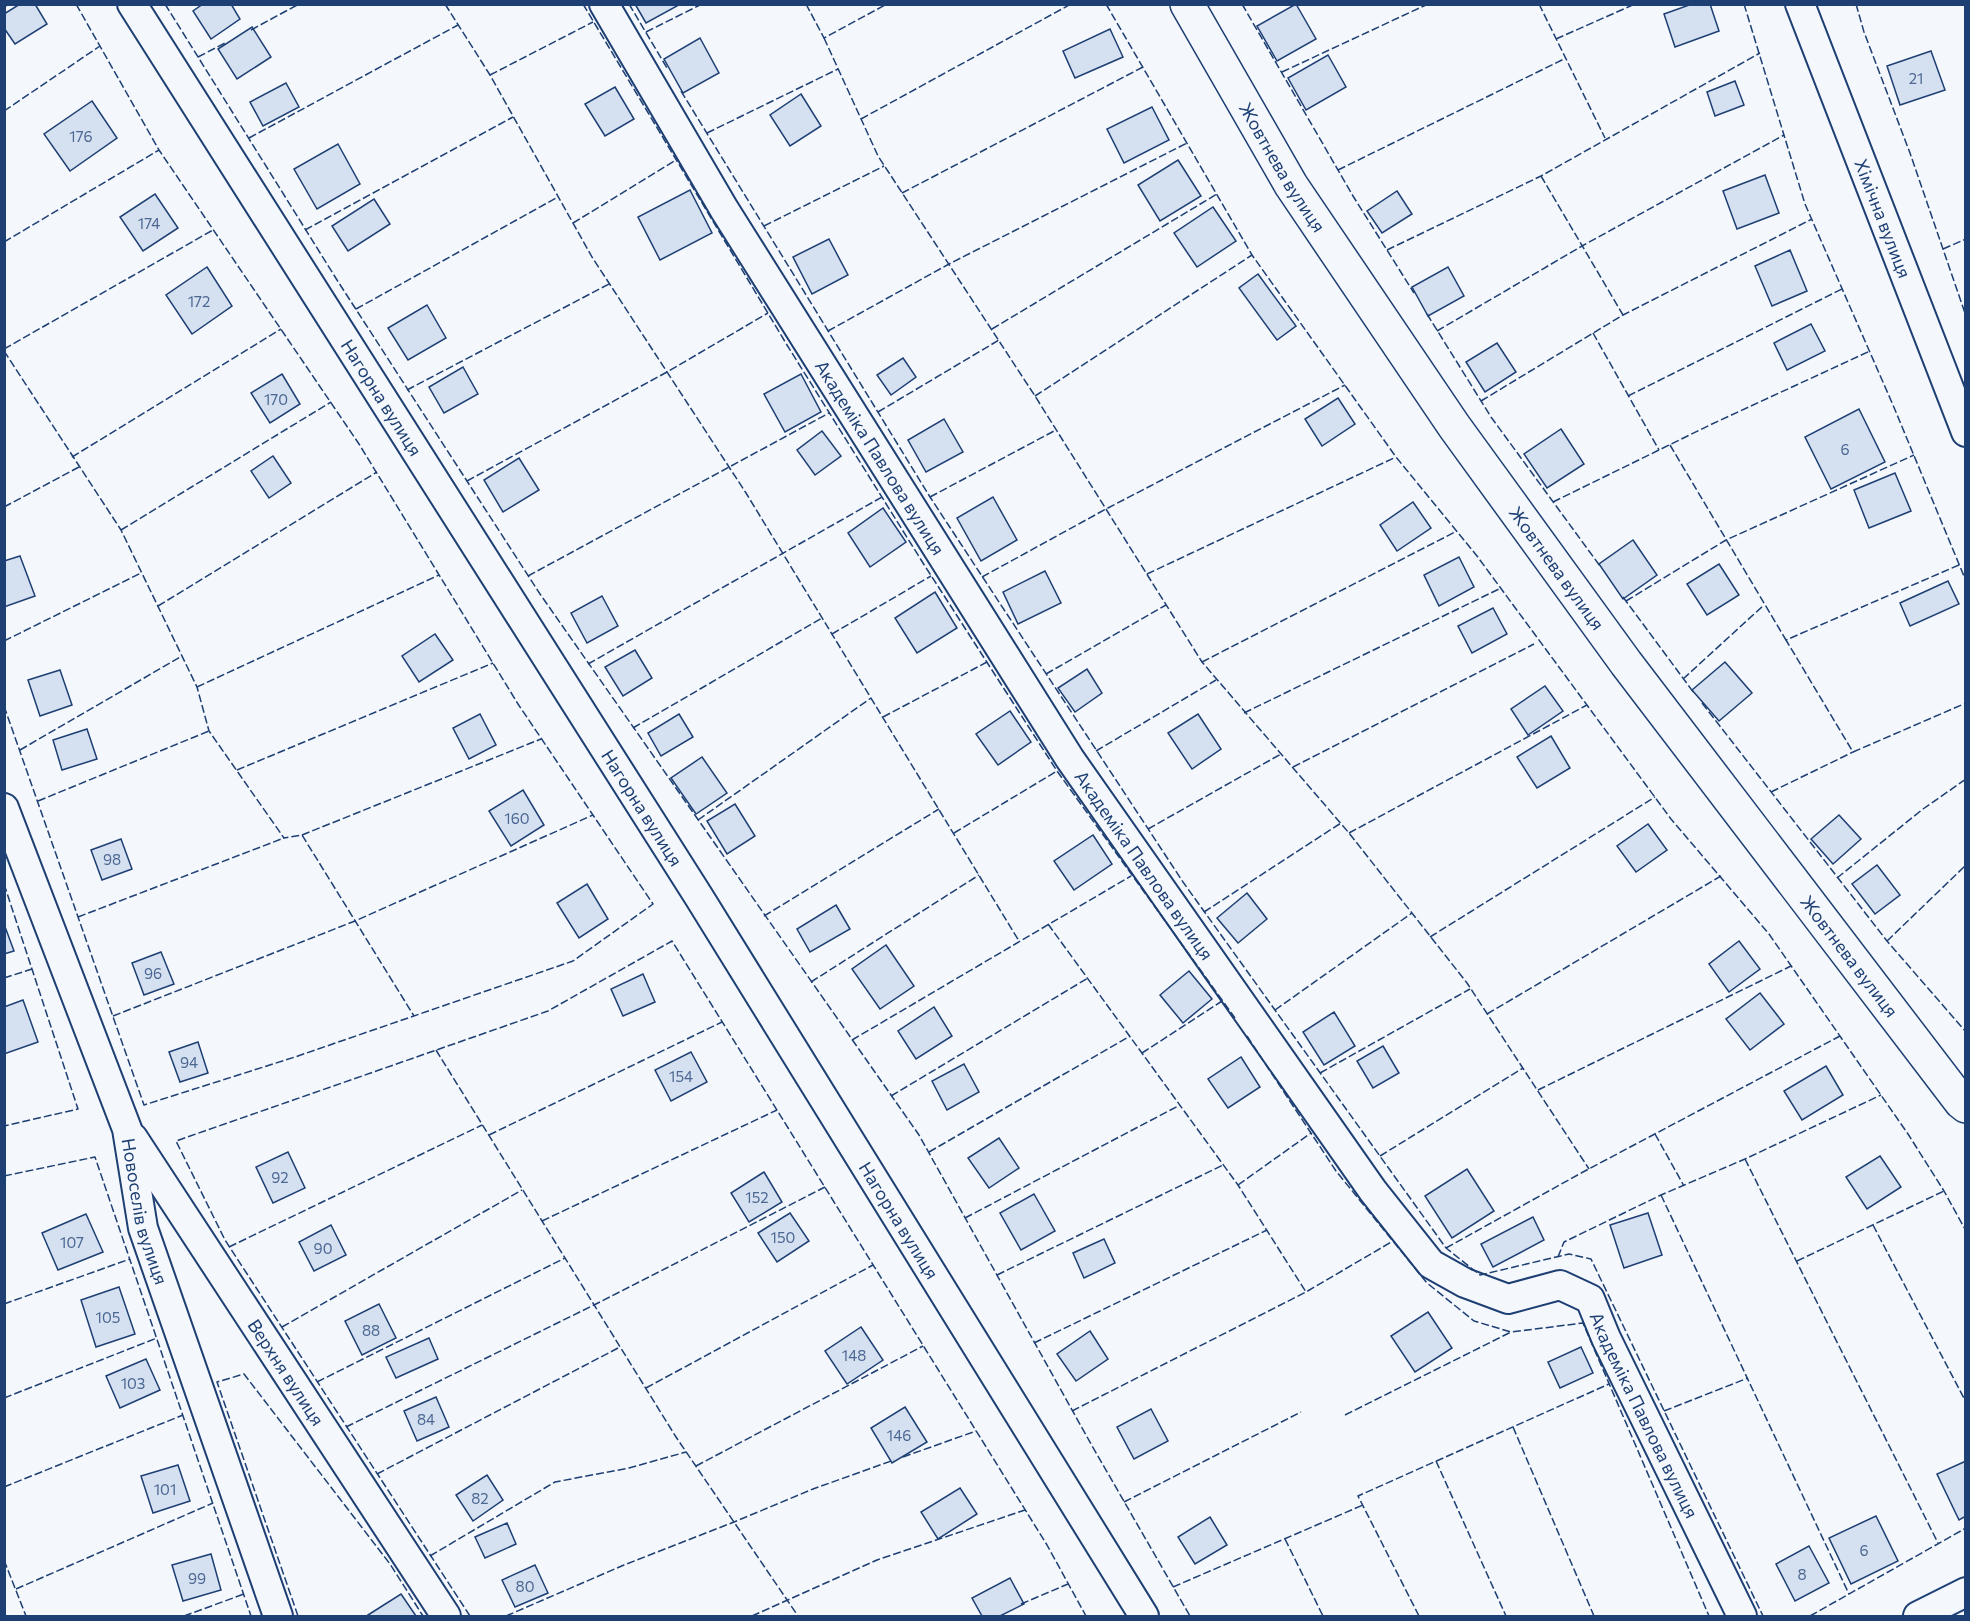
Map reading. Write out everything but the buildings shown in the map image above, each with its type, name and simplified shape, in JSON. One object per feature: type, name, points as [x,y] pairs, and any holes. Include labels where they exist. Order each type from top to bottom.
[{"type":"main road","name":"Жовтнева вулиця","points":[[1187,4],[1291,185],[1454,426],[1626,663],[1965,1106]]},
{"type":"street","name":"Нагорна вулиця","points":[[132,4],[693,887],[1144,1617]]},
{"type":"street","name":"Академіка Павлова вулиця","points":[[604,4],[724,209],[1070,759],[1373,1191],[1431,1264],[1465,1283],[1508,1299],[1560,1285],[1590,1299],[1606,1338],[1742,1617]]},
{"type":"street","name":"Хімічна вулиця","points":[[1800,4],[1965,432]]},
{"type":"street","name":"Новоселів вулиця","points":[[4,808],[127,1129],[143,1228],[278,1617]]},
{"type":"street","name":"Верхня вулиця","points":[[127,1129],[446,1617]]},
{"type":"street","points":[[1918,1617],[1965,1592]]},
{"type":"fence","points":[[4,7],[9,4]]},
{"type":"fence","points":[[4,706],[144,1105],[295,1057],[573,961],[653,904],[518,704],[359,444],[159,150],[76,4]]},
{"type":"fence","points":[[165,4],[337,280],[540,594],[919,1135],[1091,1444],[1190,1616]]},
{"type":"fence","points":[[251,30],[299,4]]},
{"type":"fence","points":[[445,4],[490,75],[592,257],[746,493],[1019,941]]},
{"type":"fence","points":[[583,4],[787,345],[923,563],[1057,771],[1235,1018]]},
{"type":"fence","points":[[629,4],[667,68]]},
{"type":"fence","points":[[646,32],[702,4]]},
{"type":"fence","points":[[806,4],[824,38],[887,4]]},
{"type":"fence","points":[[861,119],[1071,4]]},
{"type":"fence","points":[[1106,4],[1252,255],[1396,457],[1477,556],[1671,819],[1769,934],[1908,1134],[1966,1231]]},
{"type":"fence","points":[[1242,4],[1353,196],[1414,293]]},
{"type":"fence","points":[[1282,72],[1428,4]]},
{"type":"fence","points":[[1539,4],[1605,138]]},
{"type":"fence","points":[[1556,39],[1635,4]]},
{"type":"fence","points":[[1744,4],[1805,204],[1893,405],[1966,581]]},
{"type":"fence","points":[[1856,4],[1966,316]]},
{"type":"fence","points":[[490,75],[593,22]]},
{"type":"fence","points":[[249,138],[458,25]]},
{"type":"fence","points":[[824,38],[878,156],[1035,396],[1202,662],[1349,833],[1467,983],[1589,1169]]},
{"type":"fence","points":[[198,57],[227,42]]},
{"type":"fence","points":[[4,111],[100,46]]},
{"type":"fence","points":[[1387,250],[1541,176],[1760,53]]},
{"type":"fence","points":[[1338,170],[1566,58]]},
{"type":"fence","points":[[902,193],[1143,67]]},
{"type":"fence","points":[[707,133],[838,69]]},
{"type":"fence","points":[[681,91],[930,497],[1183,882],[1446,1248],[1480,1275],[1569,1254],[1591,1259],[1763,1616]]},
{"type":"fence","points":[[305,230],[513,117]]},
{"type":"fence","points":[[1437,331],[1582,246],[1784,135]]},
{"type":"fence","points":[[828,331],[949,264],[1187,143]]},
{"type":"fence","points":[[4,242],[159,150]]},
{"type":"fence","points":[[573,223],[676,160]]},
{"type":"fence","points":[[764,226],[884,166]]},
{"type":"fence","points":[[1541,176],[1623,315]]},
{"type":"fence","points":[[992,329],[1217,194]]},
{"type":"fence","points":[[356,309],[558,197]]},
{"type":"fence","points":[[1481,401],[1623,315],[1812,219]]},
{"type":"fence","points":[[4,349],[213,230]]},
{"type":"fence","points":[[1943,249],[1966,239]]},
{"type":"fence","points":[[1035,396],[1252,255]]},
{"type":"fence","points":[[407,390],[609,284]]},
{"type":"fence","points":[[1628,396],[1842,289]]},
{"type":"fence","points":[[467,481],[667,372],[768,313]]},
{"type":"fence","points":[[1427,314],[1491,417],[1600,566]]},
{"type":"fence","points":[[72,457],[281,329]]},
{"type":"fence","points":[[1593,333],[1659,450]]},
{"type":"fence","points":[[878,412],[999,340]]},
{"type":"fence","points":[[4,351],[121,530],[197,687],[209,731],[284,838],[302,835],[414,1016]]},
{"type":"fence","points":[[1553,502],[1712,424],[1870,351]]},
{"type":"fence","points":[[982,577],[1106,509],[1345,385]]},
{"type":"fence","points":[[121,530],[331,402]]},
{"type":"fence","points":[[528,576],[829,413]]},
{"type":"fence","points":[[930,497],[1056,430]]},
{"type":"fence","points":[[1670,445],[1786,640]]},
{"type":"fence","points":[[1626,601],[1726,540],[1914,455]]},
{"type":"fence","points":[[1147,574],[1396,457]]},
{"type":"fence","points":[[4,507],[79,467]]},
{"type":"fence","points":[[158,606],[377,472]]},
{"type":"fence","points":[[588,664],[882,497]]},
{"type":"fence","points":[[1202,662],[1457,531]]},
{"type":"fence","points":[[1959,565],[1786,640],[1853,752],[1966,703]]},
{"type":"fence","points":[[4,641],[141,573]]},
{"type":"fence","points":[[197,687],[439,575]]},
{"type":"fence","points":[[832,634],[931,576]]},
{"type":"fence","points":[[1244,713],[1501,588]]},
{"type":"fence","points":[[1623,597],[1694,693]]},
{"type":"fence","points":[[1046,674],[1166,605]]},
{"type":"fence","points":[[1683,679],[1764,605]]},
{"type":"fence","points":[[633,728],[822,618]]},
{"type":"fence","points":[[1293,767],[1534,644]]},
{"type":"fence","points":[[20,750],[182,656]]},
{"type":"fence","points":[[883,717],[987,662]]},
{"type":"fence","points":[[237,770],[493,663]]},
{"type":"fence","points":[[1096,751],[1216,680]]},
{"type":"fence","points":[[698,820],[871,698]]},
{"type":"fence","points":[[1702,703],[1887,941],[1966,1032]]},
{"type":"fence","points":[[1349,833],[1587,705]]},
{"type":"fence","points":[[38,801],[209,731]]},
{"type":"fence","points":[[302,835],[541,739]]},
{"type":"fence","points":[[1771,792],[1853,752]]},
{"type":"fence","points":[[1148,829],[1281,754]]},
{"type":"fence","points":[[954,833],[1057,771]]},
{"type":"fence","points":[[1837,878],[1923,809],[1966,779]]},
{"type":"fence","points":[[1430,937],[1655,797]]},
{"type":"fence","points":[[764,916],[939,809]]},
{"type":"fence","points":[[113,1016],[355,921],[593,815]]},
{"type":"fence","points":[[1204,912],[1341,823]]},
{"type":"fence","points":[[78,917],[284,838]]},
{"type":"fence","points":[[1887,941],[1966,865]]},
{"type":"fence","points":[[811,982],[979,875]]},
{"type":"fence","points":[[852,1040],[1131,876]]},
{"type":"fence","points":[[1487,1014],[1721,876]]},
{"type":"fence","points":[[4,884],[78,1109],[4,1126]]},
{"type":"fence","points":[[1275,1010],[1412,913]]},
{"type":"fence","points":[[1048,924],[1238,1185],[1306,1292]]},
{"type":"fence","points":[[470,1616],[225,1240],[176,1141],[548,1011],[672,941],[1047,1545],[1086,1616]]},
{"type":"fence","points":[[1538,1090],[1791,966]]},
{"type":"fence","points":[[4,978],[32,969]]},
{"type":"fence","points":[[891,1096],[1088,978]]},
{"type":"fence","points":[[1320,1073],[1470,989]]},
{"type":"fence","points":[[1142,1053],[1222,1001]]},
{"type":"fence","points":[[489,1135],[722,1022]]},
{"type":"fence","points":[[929,1152],[1130,1036]]},
{"type":"fence","points":[[1247,1036],[1336,1171],[1427,1283],[1474,1321],[1511,1332],[1583,1323],[1709,1616]]},
{"type":"fence","points":[[1446,1248],[1583,1172],[1840,1036]]},
{"type":"fence","points":[[436,1050],[676,1437],[798,1616]]},
{"type":"fence","points":[[1380,1156],[1523,1068]]},
{"type":"fence","points":[[1558,1257],[1564,1242],[1661,1195],[1745,1159],[1881,1095]]},
{"type":"fence","points":[[965,1218],[1180,1105]]},
{"type":"fence","points":[[542,1221],[777,1110]]},
{"type":"fence","points":[[229,1247],[482,1125]]},
{"type":"fence","points":[[1238,1185],[1311,1133]]},
{"type":"fence","points":[[1655,1134],[1684,1186]]},
{"type":"fence","points":[[4,1176],[95,1157],[251,1616]]},
{"type":"fence","points":[[1745,1159],[1938,1543]]},
{"type":"fence","points":[[997,1275],[1223,1165]]},
{"type":"fence","points":[[346,1427],[594,1305],[825,1187]]},
{"type":"fence","points":[[282,1327],[522,1190]]},
{"type":"fence","points":[[1797,1261],[1944,1191]]},
{"type":"fence","points":[[1661,1195],[1849,1594]]},
{"type":"fence","points":[[1873,1225],[1966,1402]]},
{"type":"fence","points":[[1034,1343],[1267,1230]]},
{"type":"fence","points":[[1072,1411],[1306,1292],[1393,1241]]},
{"type":"fence","points":[[317,1382],[565,1258]]},
{"type":"fence","points":[[4,1304],[130,1259]]},
{"type":"fence","points":[[646,1388],[873,1265]]},
{"type":"fence","points":[[1345,1415],[1511,1332]]},
{"type":"fence","points":[[4,1398],[157,1338]]},
{"type":"fence","points":[[696,1466],[923,1346]]},
{"type":"fence","points":[[377,1474],[620,1347]]},
{"type":"fence","points":[[298,1616],[217,1382],[244,1374],[390,1564],[423,1616]]},
{"type":"fence","points":[[1664,1411],[1748,1378]]},
{"type":"fence","points":[[1419,1616],[1358,1496],[1609,1384]]},
{"type":"fence","points":[[1124,1502],[1301,1412]]},
{"type":"fence","points":[[4,1487],[183,1415]]},
{"type":"fence","points":[[1513,1427],[1594,1616]]},
{"type":"fence","points":[[903,1457],[976,1431]]},
{"type":"fence","points":[[430,1556],[555,1482],[629,1468],[686,1452]]},
{"type":"fence","points":[[506,1616],[624,1565],[813,1489],[894,1460]]},
{"type":"fence","points":[[1436,1461],[1506,1616]]},
{"type":"fence","points":[[16,1589],[213,1503]]},
{"type":"fence","points":[[1173,1587],[1363,1505]]},
{"type":"fence","points":[[752,1616],[877,1560],[1025,1510]]},
{"type":"fence","points":[[1810,1616],[1966,1528]]},
{"type":"fence","points":[[1285,1539],[1323,1616]]},
{"type":"fence","points":[[4,1560],[26,1616]]},
{"type":"fence","points":[[1021,1604],[1068,1584]]},
{"type":"fence","points":[[184,1616],[244,1594]]}]
